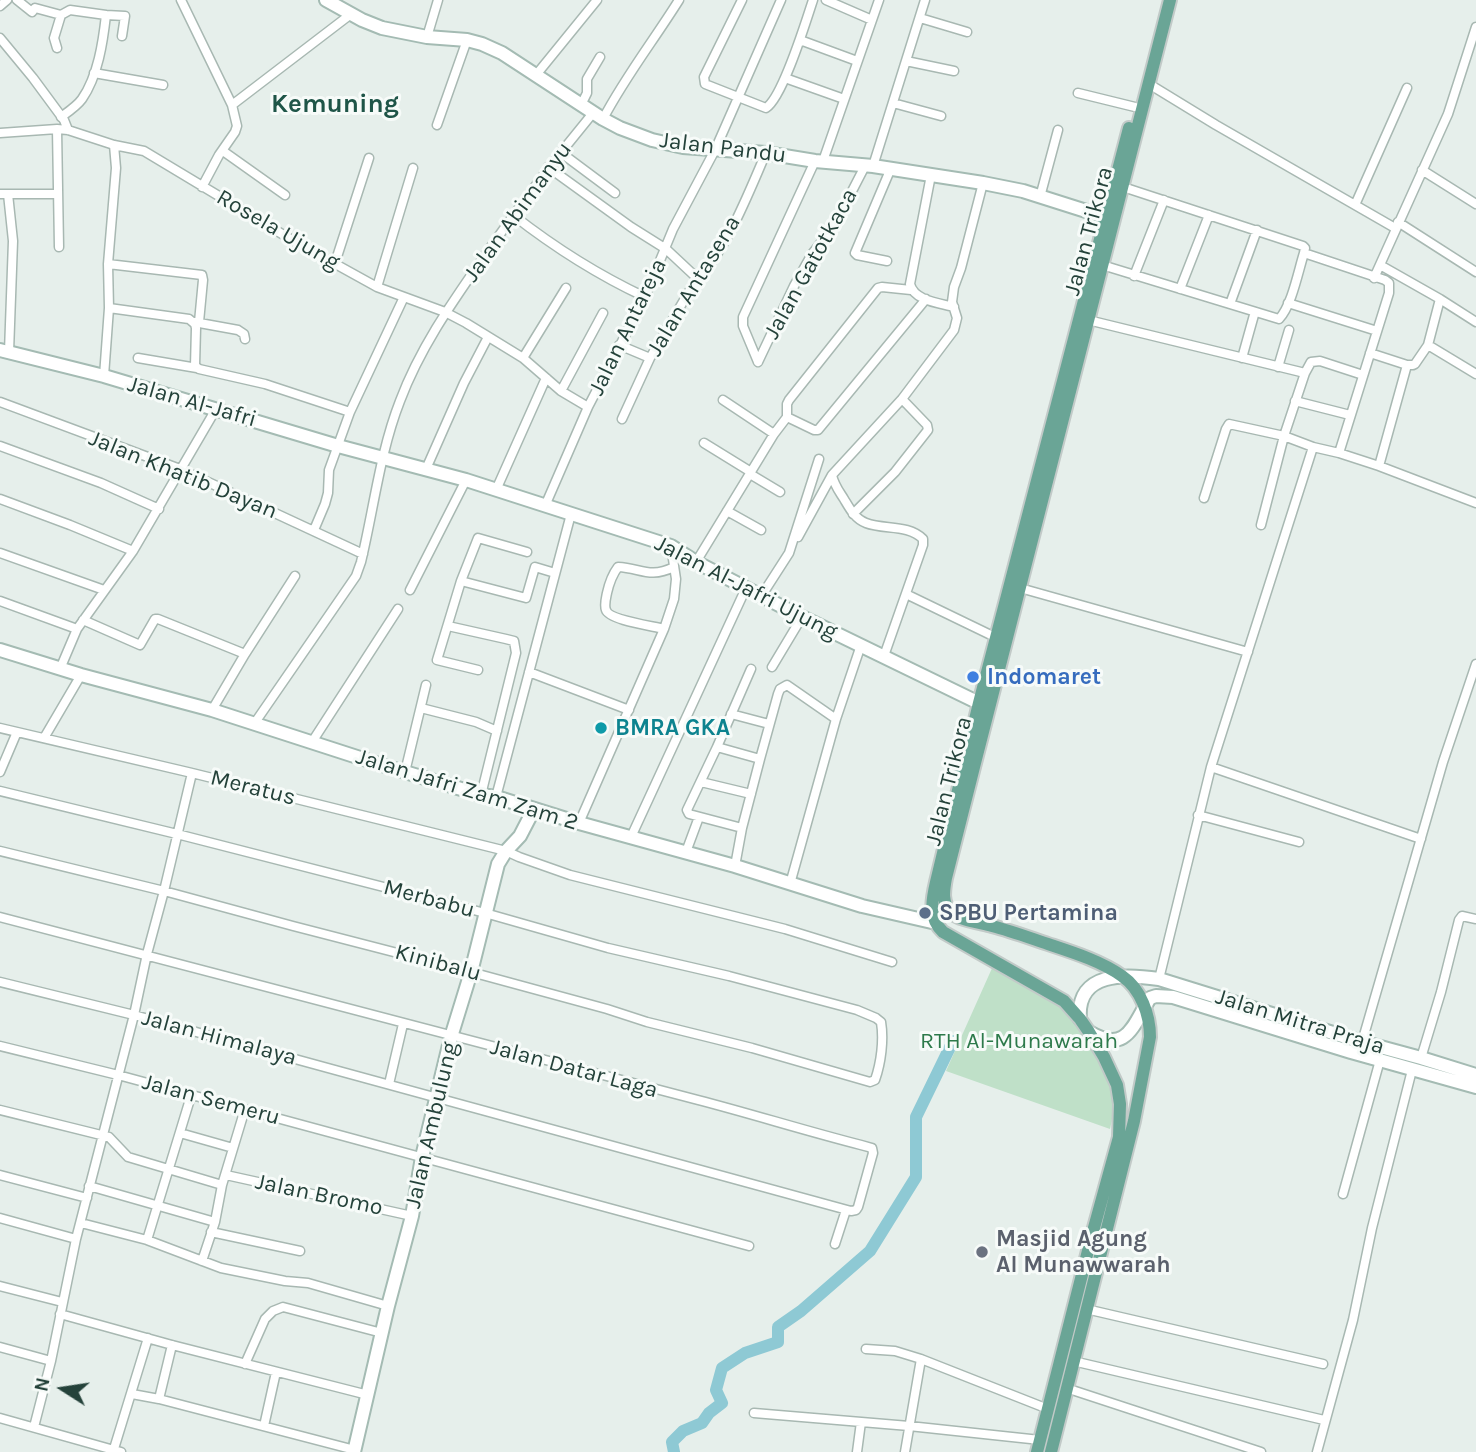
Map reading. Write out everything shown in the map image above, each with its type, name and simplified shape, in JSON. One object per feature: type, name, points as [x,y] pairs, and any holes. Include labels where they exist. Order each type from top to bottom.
[{"type":"main road","name":"Jalan Trikora","points":[[936,923],[932,907],[933,896],[1020,588],[1123,187],[1135,107],[1163,0]]},
{"type":"main road","name":"Jalan Trikora","points":[[970,762],[979,703],[1105,217],[1149,84],[1170,0]]},
{"type":"main road","name":"Jalan Trikora","points":[[966,777],[943,892],[947,908],[958,917],[997,927],[1072,953],[1124,976]]},
{"type":"main road","points":[[936,923],[943,932],[1064,1001],[1089,1032],[1117,1086],[1120,1104],[1119,1138],[1086,1309],[1051,1452]]},
{"type":"main road","points":[[1039,1446],[1134,1121],[1147,1054],[1150,1023],[1145,1006],[1124,976]]},
{"type":"street","points":[[0,6],[7,0]]},
{"type":"street","points":[[17,0],[32,12],[35,8],[61,15],[71,10],[125,16],[122,36]]},
{"type":"street","points":[[71,0],[71,10]]},
{"type":"street","points":[[181,0],[232,106],[237,127],[202,187]]},
{"type":"street","name":"Jalan Pandu","points":[[326,0],[382,28],[482,44],[502,53],[598,116],[652,140],[683,147],[766,153],[891,168],[983,183],[1105,217]]},
{"type":"street","points":[[427,37],[438,0]]},
{"type":"street","points":[[536,75],[597,0]]},
{"type":"street","name":"Jalan Abimanyu","points":[[254,723],[356,576],[399,401],[418,358],[445,312],[548,167],[598,116],[620,87],[679,0]]},
{"type":"street","points":[[742,0],[704,81],[705,84],[763,107],[768,107],[785,78],[813,0]]},
{"type":"street","name":"Jalan Antareja","points":[[545,506],[588,407],[645,297],[678,218],[715,150],[781,0]]},
{"type":"street","points":[[819,161],[879,0]]},
{"type":"street","name":"Jalan Gatotkaca","points":[[819,161],[743,317],[743,326],[758,362],[812,254],[835,226],[869,166],[893,103],[925,0]]},
{"type":"street","points":[[832,1],[872,20]]},
{"type":"street","points":[[232,106],[351,14]]},
{"type":"street","points":[[57,48],[54,38],[61,15]]},
{"type":"street","points":[[61,117],[81,99],[94,73],[102,46],[106,15]]},
{"type":"street","points":[[919,18],[967,32]]},
{"type":"street","points":[[1374,278],[1448,114],[1476,27]]},
{"type":"street","points":[[0,38],[33,78],[68,130]]},
{"type":"street","points":[[437,125],[467,40]]},
{"type":"street","points":[[800,40],[857,61]]},
{"type":"street","points":[[581,104],[587,93],[587,79],[600,57]]},
{"type":"street","points":[[906,61],[954,71]]},
{"type":"street","points":[[94,73],[163,85]]},
{"type":"street","points":[[785,78],[844,99]]},
{"type":"street","points":[[1149,84],[1354,205],[1397,225],[1476,272]]},
{"type":"street","points":[[1354,205],[1407,88]]},
{"type":"street","points":[[1078,93],[1135,107]]},
{"type":"street","points":[[893,103],[941,116]]},
{"type":"street","points":[[57,129],[59,247]]},
{"type":"street","name":"Rosela Ujung","points":[[0,133],[68,130],[114,145],[144,151],[292,240],[377,287],[467,323],[523,358],[561,391],[588,407]]},
{"type":"street","points":[[1040,197],[1058,130]]},
{"type":"street","points":[[104,376],[108,264],[116,168],[114,145]]},
{"type":"street","points":[[223,150],[285,195]]},
{"type":"street","points":[[560,152],[615,193]]},
{"type":"street","name":"Jalan Antasena","points":[[622,419],[650,359],[697,278],[708,268],[732,227],[766,153]]},
{"type":"street","points":[[335,263],[369,158]]},
{"type":"street","points":[[548,167],[666,249],[697,278]]},
{"type":"street","points":[[377,287],[413,168]]},
{"type":"street","points":[[887,261],[855,253],[891,168]]},
{"type":"street","points":[[1422,170],[1476,204]]},
{"type":"street","points":[[911,290],[910,280],[931,175]]},
{"type":"street","points":[[762,595],[789,553],[832,475],[902,399],[954,330],[957,318],[952,294],[983,183]]},
{"type":"street","points":[[1102,265],[1279,319],[1288,303],[1304,253],[1303,246],[1123,187]]},
{"type":"street","points":[[5,351],[13,241],[4,194],[58,194]]},
{"type":"street","points":[[1134,276],[1164,200]]},
{"type":"street","points":[[513,215],[550,243],[645,297]]},
{"type":"street","points":[[1180,289],[1209,215]]},
{"type":"street","points":[[1230,304],[1257,230]]},
{"type":"street","points":[[1304,253],[1385,280],[1390,287],[1339,453]]},
{"type":"street","points":[[108,264],[202,275],[195,328],[197,368]]},
{"type":"street","points":[[1380,265],[1476,322]]},
{"type":"street","points":[[523,358],[566,288]]},
{"type":"street","points":[[696,562],[787,417],[787,404],[878,288],[911,290],[926,299],[954,307]]},
{"type":"street","points":[[314,530],[328,493],[329,470],[350,412],[404,297]]},
{"type":"street","points":[[787,417],[818,430],[926,299]]},
{"type":"street","points":[[1370,353],[1407,365],[1415,364],[1428,345],[1440,299]]},
{"type":"street","points":[[1288,303],[1377,331]]},
{"type":"street","points":[[108,308],[185,318],[238,330],[244,334],[245,339]]},
{"type":"street","points":[[561,391],[603,313]]},
{"type":"street","points":[[1242,358],[1254,315]]},
{"type":"street","points":[[1088,320],[1305,373]]},
{"type":"street","points":[[1278,367],[1289,330]]},
{"type":"street","points":[[426,469],[464,383],[488,337]]},
{"type":"street","points":[[619,345],[650,359]]},
{"type":"street","points":[[1428,345],[1476,374]]},
{"type":"street","name":"Jalan Al-Jafri","points":[[5,351],[104,376],[383,458]]},
{"type":"street","points":[[138,358],[265,384],[350,412]]},
{"type":"street","points":[[1261,525],[1284,436],[1311,362],[1315,360],[1363,375]]},
{"type":"street","points":[[1379,466],[1407,365]]},
{"type":"street","points":[[496,490],[547,378]]},
{"type":"street","points":[[853,514],[895,472],[928,430],[927,425],[902,399]]},
{"type":"street","points":[[723,400],[774,434]]},
{"type":"street","points":[[1295,401],[1350,415]]},
{"type":"street","name":"Jalan Khatib Dayan","points":[[0,402],[180,469],[363,554]]},
{"type":"street","points":[[60,669],[76,629],[133,551],[216,409]]},
{"type":"street","points":[[1204,498],[1228,425],[1232,424],[1339,453],[1476,503]]},
{"type":"street","points":[[704,443],[780,492]]},
{"type":"street","points":[[0,446],[101,483],[159,509]]},
{"type":"street","points":[[1159,979],[1211,767],[1313,447]]},
{"type":"street","name":"Jalan Al-Jafri Ujung","points":[[383,458],[466,480],[671,545],[696,562],[802,618],[979,703]]},
{"type":"street","points":[[789,553],[819,459]]},
{"type":"street","points":[[832,475],[833,483],[853,514],[866,523],[913,532],[923,539],[884,656]]},
{"type":"street","points":[[410,590],[466,480]]},
{"type":"street","points":[[0,499],[133,551]]},
{"type":"street","points":[[727,511],[761,530]]},
{"type":"street","points":[[496,797],[571,514]]},
{"type":"street","points":[[478,670],[437,660],[461,581],[478,538],[527,552]]},
{"type":"street","points":[[579,823],[664,629],[674,599],[676,579],[671,545]]},
{"type":"street","points":[[0,553],[104,590]]},
{"type":"street","points":[[461,581],[526,598],[535,567],[555,573]]},
{"type":"street","points":[[664,629],[608,615],[605,604],[612,577],[618,567],[661,573],[674,567]]},
{"type":"street","points":[[212,710],[295,576]]},
{"type":"street","points":[[631,837],[746,588]]},
{"type":"street","points":[[1020,588],[1248,652]]},
{"type":"street","points":[[906,594],[997,638]]},
{"type":"street","points":[[0,601],[76,629]]},
{"type":"street","points":[[313,743],[398,609]]},
{"type":"street","points":[[772,667],[802,618]]},
{"type":"street","points":[[83,620],[140,645],[158,619],[245,654]]},
{"type":"street","points":[[448,626],[514,641],[516,653],[481,795]]},
{"type":"street","points":[[790,884],[836,719],[861,645]]},
{"type":"street","name":"Jalan Jafri Zam Zam 2","points":[[0,650],[80,675],[212,710],[481,795],[496,797],[735,866],[872,909],[936,923]]},
{"type":"street","points":[[1362,1042],[1443,762],[1476,664]]},
{"type":"street","points":[[741,828],[689,814],[687,811],[751,669]]},
{"type":"street","points":[[529,673],[629,710]]},
{"type":"street","points":[[44,738],[80,675]]},
{"type":"street","points":[[405,772],[426,685]]},
{"type":"street","points":[[735,866],[741,828],[780,689],[788,685],[836,719]]},
{"type":"street","points":[[421,708],[476,722],[497,731]]},
{"type":"street","points":[[731,714],[769,724]]},
{"type":"street","name":"Meratus","points":[[0,728],[506,850],[570,875],[785,929],[892,962]]},
{"type":"street","points":[[0,772],[18,732]]},
{"type":"street","points":[[717,747],[760,759]]},
{"type":"street","points":[[1211,767],[1422,839]]},
{"type":"street","points":[[34,1427],[51,1362],[76,1239],[134,1015],[192,773]]},
{"type":"street","points":[[701,782],[751,794]]},
{"type":"street","name":"Merbabu","points":[[0,791],[177,834],[485,913],[608,948],[857,1010],[881,1022],[883,1032],[874,1081]]},
{"type":"street","name":"Jalan Ambulung","points":[[354,1451],[412,1216],[422,1157],[451,1037],[471,972],[498,864],[506,850],[520,836],[534,809]]},
{"type":"street","points":[[1198,815],[1299,842]]},
{"type":"street","points":[[686,852],[699,817]]},
{"type":"street","name":"Kinibalu","points":[[0,851],[164,891],[874,1081]]},
{"type":"street","points":[[1421,1058],[1459,920],[1462,916],[1476,919]]},
{"type":"street","name":"Jalan Datar Laga","points":[[0,917],[872,1148],[873,1153],[858,1207],[854,1211],[846,1210]]},
{"type":"street","points":[[1080,1019],[1082,1000],[1092,985],[1105,978],[1124,976]]},
{"type":"street","name":"Jalan Mitra Praja","points":[[1124,976],[1159,979],[1476,1075]]},
{"type":"street","name":"Jalan Himalaya","points":[[0,982],[134,1015],[846,1210]]},
{"type":"street","name":"Jalan Mitra Praja","points":[[1145,1006],[1150,998],[1156,996],[1173,997],[1476,1087]]},
{"type":"street","points":[[1089,1032],[1106,1040],[1120,1038],[1133,1028],[1145,1006]]},
{"type":"street","points":[[389,1084],[403,1024]]},
{"type":"street","name":"Jalan Semeru","points":[[0,1046],[118,1075],[749,1246]]},
{"type":"street","points":[[1343,1194],[1380,1060]]},
{"type":"street","points":[[1317,1452],[1353,1320],[1377,1205],[1412,1070]]},
{"type":"street","points":[[147,1240],[191,1096]]},
{"type":"street","points":[[202,1261],[245,1109]]},
{"type":"street","points":[[0,1110],[102,1135],[112,1139],[128,1157],[222,1185]]},
{"type":"street","points":[[180,1133],[233,1148]]},
{"type":"street","points":[[0,1175],[87,1198]]},
{"type":"street","name":"Jalan Bromo","points":[[226,1175],[412,1216]]},
{"type":"street","points":[[89,1186],[215,1222]]},
{"type":"street","points":[[835,1244],[846,1210]]},
{"type":"street","points":[[0,1218],[76,1239]]},
{"type":"street","points":[[81,1223],[147,1240],[221,1268],[272,1279],[308,1283],[388,1306]]},
{"type":"street","points":[[211,1231],[300,1251]]},
{"type":"street","points":[[0,1286],[62,1302]]},
{"type":"street","points":[[245,1364],[265,1319],[273,1311],[283,1307],[382,1333]]},
{"type":"street","points":[[1086,1309],[1323,1364]]},
{"type":"street","points":[[60,1314],[368,1395]]},
{"type":"street","points":[[0,1418],[116,1451],[148,1338]]},
{"type":"street","points":[[159,1399],[172,1345]]},
{"type":"street","points":[[0,1347],[51,1362]]},
{"type":"street","points":[[866,1349],[895,1351],[920,1359],[1048,1409]]},
{"type":"street","points":[[905,1452],[920,1359]]},
{"type":"street","points":[[1073,1361],[1324,1420]]},
{"type":"street","points":[[264,1426],[276,1372]]},
{"type":"street","points":[[1066,1388],[1261,1452]]},
{"type":"street","points":[[132,1394],[354,1451]]},
{"type":"street","points":[[754,1413],[909,1426],[1039,1446]]},
{"type":"street","points":[[857,1452],[861,1422]]},
{"type":"green space","name":"RTH Al-Munawarah","points":[[993,966],[1034,988],[1077,1020],[1110,1083],[1113,1116],[1110,1129],[946,1071]]},
{"type":"waterway","points":[[674,1452],[672,1442],[683,1431],[702,1423],[709,1413],[722,1403],[716,1390],[722,1368],[745,1353],[778,1342],[778,1327],[801,1311],[870,1251],[916,1177],[916,1117],[953,1041]]},
{"type":"place","name":"Indomaret","points":[[973,677]]},
{"type":"place","name":"BMRA GKA","points":[[601,728]]},
{"type":"place","name":"SPBU Pertamina","points":[[925,913]]},
{"type":"place","name":"Masjid Agung Al Munawwarah","points":[[982,1252]]},
{"type":"district","name":"Kemuning","points":[[335,105]]}]
